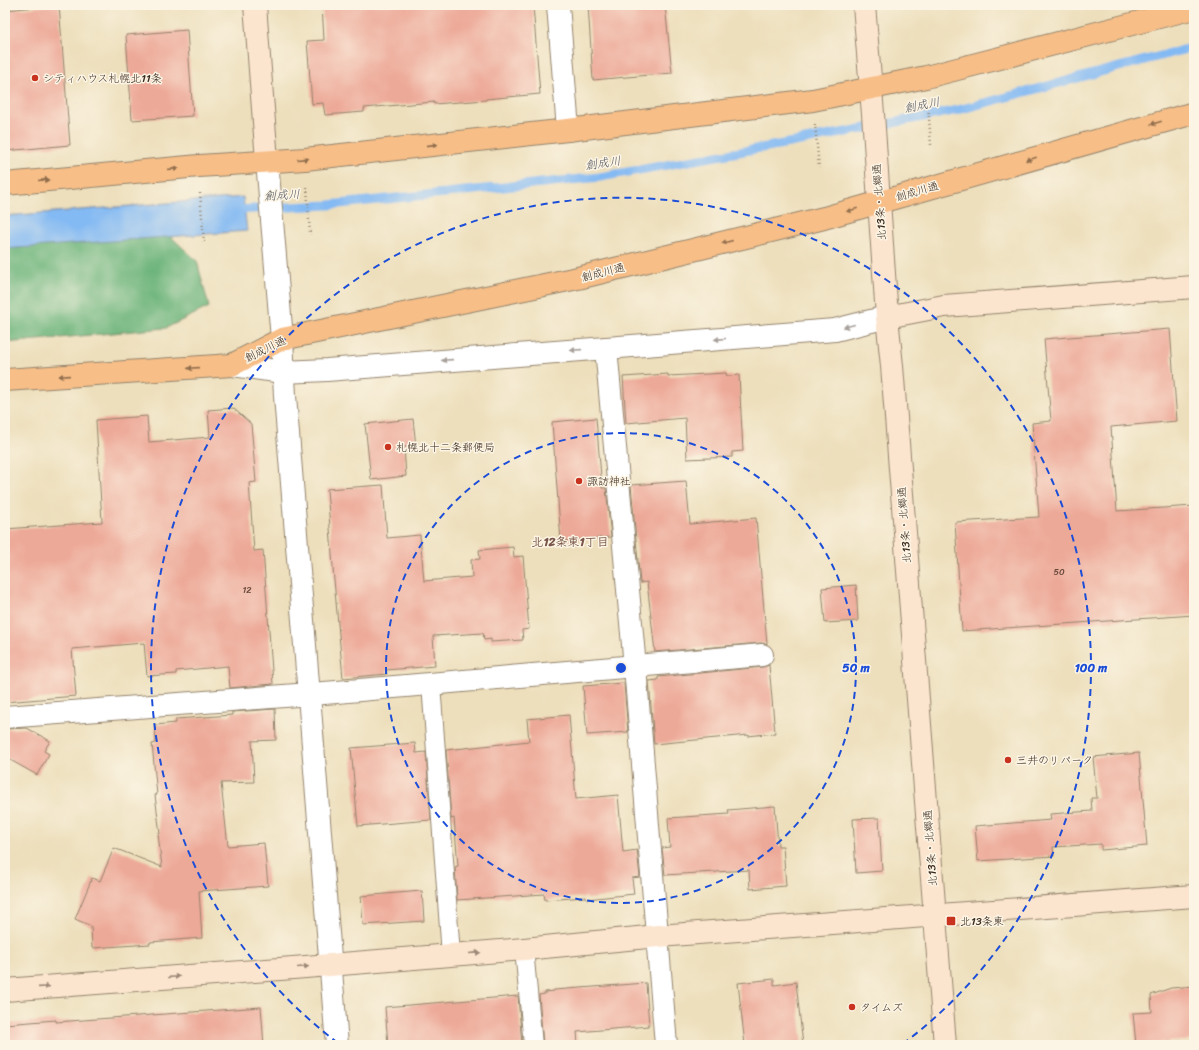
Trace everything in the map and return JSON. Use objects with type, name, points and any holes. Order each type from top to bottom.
[{"type":"highway","points":[[5,184],[305,159],[568,130],[813,100],[926,77],[1168,10],[1194,8]]},
{"type":"highway","name":"創成川通","points":[[5,380],[232,365],[282,339],[578,278],[824,218],[1194,113]]},
{"type":"street","points":[[255,5],[337,1045]]},
{"type":"street","points":[[558,5],[568,130]]},
{"type":"street","name":"北13条・北郷通","points":[[864,5],[887,317],[945,1045]]},
{"type":"street","points":[[232,365],[284,372],[835,330],[887,317],[944,306],[1194,287]]},
{"type":"street","points":[[606,348],[635,667],[666,1045]]},
{"type":"street","points":[[5,717],[309,694],[762,655]]},
{"type":"street","points":[[5,990],[524,949],[658,936],[1194,896]]},
{"type":"lane","points":[[431,684],[451,955]]},
{"type":"lane","points":[[524,949],[533,1045]]},
{"type":"path","points":[[928,103],[931,145]]},
{"type":"path","points":[[815,124],[819,168]]},
{"type":"path","points":[[307,187],[310,235]]},
{"type":"path","points":[[200,192],[204,242]]},
{"type":"green space","points":[[167,233],[197,261],[209,307],[166,328],[5,343],[5,237]]},
{"type":"water","points":[[243,197],[247,231],[5,249],[5,216]]},
{"type":"building","name":"シティハウス札幌北11条","points":[[59,5],[70,145],[5,151],[5,10]]},
{"type":"building","points":[[322,5],[533,5],[540,94],[486,100],[434,104],[434,102],[364,108],[364,112],[325,115],[323,103],[312,104],[307,41],[324,40]]},
{"type":"building","points":[[588,5],[665,5],[672,73],[593,80]]},
{"type":"building","points":[[187,30],[193,116],[132,120],[126,35]]},
{"type":"building","points":[[1170,329],[1177,421],[1111,427],[1117,511],[1194,506],[1194,615],[962,631],[955,522],[1039,517],[1032,423],[1051,421],[1044,339]]},
{"type":"building","points":[[726,373],[727,376],[739,375],[743,451],[732,452],[732,457],[687,459],[685,418],[626,423],[623,377],[668,374],[668,376]]},
{"type":"building","points":[[233,408],[251,424],[256,482],[249,483],[254,551],[263,550],[273,684],[230,688],[228,666],[176,671],[176,674],[147,676],[144,643],[72,649],[76,696],[5,702],[5,529],[102,522],[96,420],[147,416],[149,442],[210,437],[208,410]]},
{"type":"building","points":[[596,418],[602,488],[606,488],[611,537],[561,541],[552,422]]},
{"type":"building","points":[[413,419],[416,446],[404,447],[406,476],[371,480],[365,424]]},
{"type":"building","points":[[686,481],[690,524],[756,518],[767,644],[761,643],[655,652],[647,582],[640,583],[631,485]]},
{"type":"building","points":[[383,485],[387,538],[420,535],[424,581],[472,577],[471,560],[480,559],[479,550],[513,547],[514,557],[523,556],[529,629],[522,630],[523,640],[491,642],[491,639],[484,640],[483,633],[433,636],[435,666],[386,670],[387,674],[343,678],[327,489]]},
{"type":"building","points":[[856,585],[858,621],[825,623],[822,588]]},
{"type":"building","points":[[769,665],[775,733],[654,744],[649,681],[658,680],[658,677],[763,667]]},
{"type":"building","points":[[624,683],[628,732],[587,735],[583,686]]},
{"type":"building","points":[[275,709],[276,740],[252,741],[254,782],[221,783],[228,846],[264,843],[268,886],[199,891],[202,938],[150,942],[150,944],[92,948],[91,926],[75,919],[92,878],[100,881],[114,848],[162,867],[158,834],[160,834],[155,795],[157,795],[152,744],[156,743],[155,725],[176,723],[176,719],[232,715],[232,712]]},
{"type":"building","points":[[569,715],[576,799],[618,795],[623,852],[637,850],[640,877],[632,878],[634,894],[587,899],[586,897],[545,900],[544,894],[457,900],[455,867],[458,866],[454,818],[451,819],[446,750],[529,741],[527,719]]},
{"type":"building","points":[[27,728],[50,741],[44,751],[49,754],[37,775],[5,757],[5,729]]},
{"type":"building","points":[[415,743],[416,753],[426,752],[431,820],[358,826],[351,748]]},
{"type":"building","points":[[1139,753],[1147,846],[1101,850],[1101,844],[1053,847],[1054,856],[978,861],[975,826],[1051,820],[1050,814],[1092,811],[1091,798],[1097,798],[1093,757]]},
{"type":"building","points":[[775,806],[778,846],[783,846],[786,886],[750,889],[749,870],[665,875],[662,848],[670,847],[668,818],[729,814],[728,810]]},
{"type":"building","points":[[879,818],[882,871],[856,873],[853,819]]},
{"type":"building","points":[[422,891],[424,921],[363,925],[361,896]]},
{"type":"building","points":[[774,979],[774,985],[796,982],[803,1045],[745,1045],[738,983]]},
{"type":"building","points":[[646,983],[649,1026],[577,1032],[578,1044],[543,1045],[539,995],[554,990]]},
{"type":"building","points":[[1194,986],[1194,1040],[1136,1045],[1133,1013],[1152,1012],[1151,995],[1171,988]]},
{"type":"building","points":[[518,996],[522,1045],[388,1045],[385,1007]]},
{"type":"building","points":[[261,1007],[264,1045],[5,1045],[5,1024],[56,1020],[56,1022]]},
{"type":"waterway","name":"創成川","points":[[234,210],[329,205],[600,177],[800,141],[958,110],[1194,47]]},
{"type":"place","name":"シティハウス札幌北11条","points":[[35,78]]},
{"type":"place","name":"札幌北十二条郵便局","points":[[388,447]]},
{"type":"place","name":"諏訪神社","points":[[579,481]]},
{"type":"place","name":"三井のリパーク","points":[[1008,760]]},
{"type":"place","name":"北13条東","points":[[951,921]]},
{"type":"place","name":"タイムズ","points":[[852,1007]]},
{"type":"district","name":"北12条東1丁目","points":[[570,542]]}]
